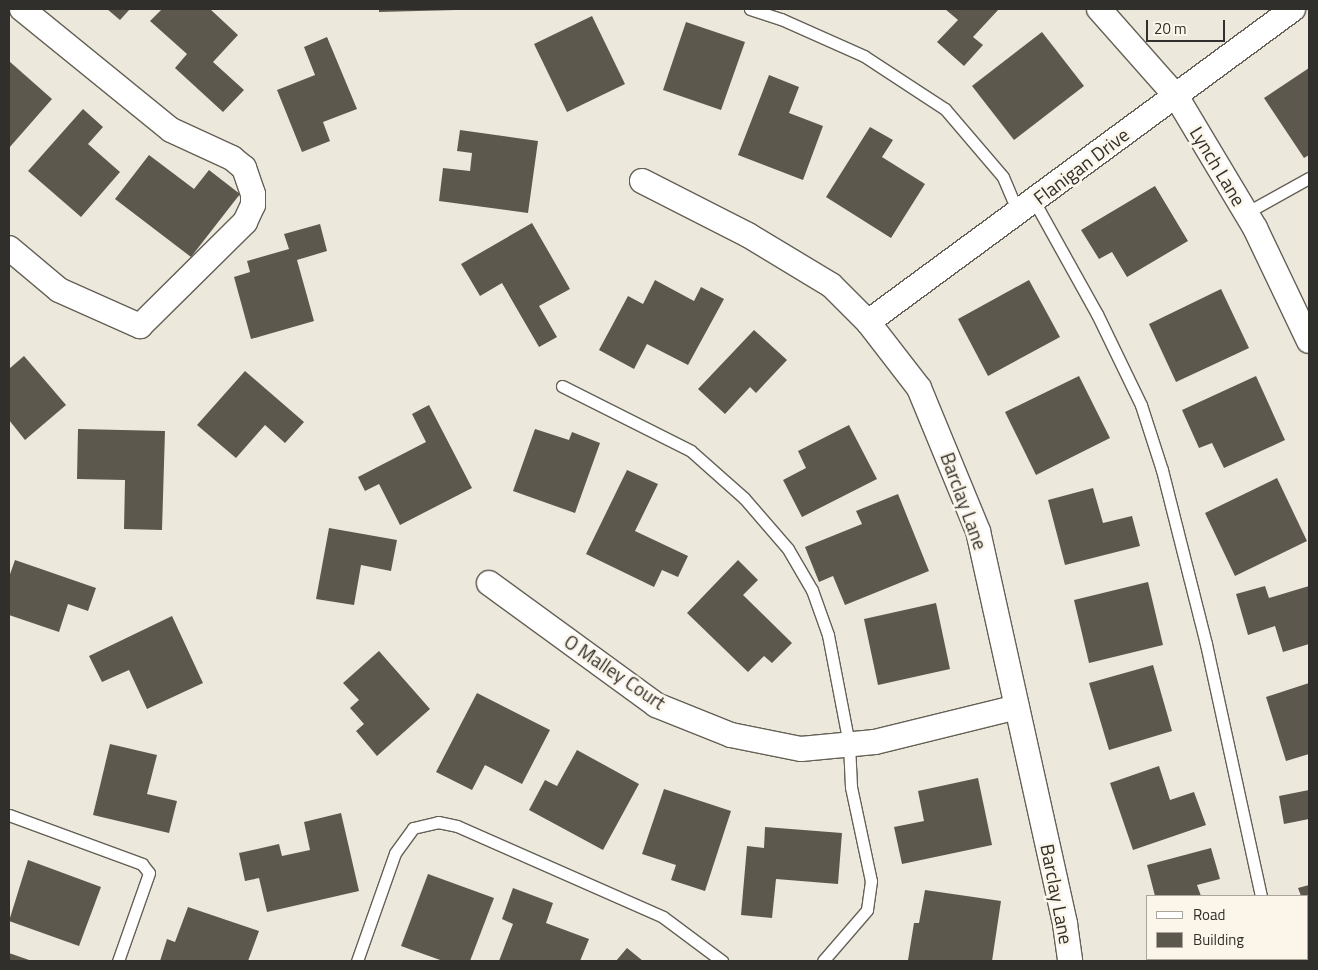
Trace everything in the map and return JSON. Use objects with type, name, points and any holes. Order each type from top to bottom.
[{"type":"street","points":[[9,248],[59,290],[140,326],[245,222],[253,205],[244,168],[228,155],[170,130],[22,9]]},
{"type":"street","name":"Lynch Lane","points":[[1099,9],[1176,96],[1246,213],[1309,341]]},
{"type":"street","name":"Flanigan Drive","points":[[868,322],[1293,9]]},
{"type":"street","name":"Barclay Lane","points":[[642,181],[748,236],[831,286],[868,322],[919,388],[956,472],[978,531],[1065,924],[1070,961]]},
{"type":"street","name":"O Malley Court","points":[[489,583],[656,705],[731,735],[801,749],[875,742],[1016,707]]},
{"type":"lane","points":[[750,9],[781,19],[864,56],[944,109],[1026,207],[1096,314],[1136,397],[1162,470],[1206,644],[1261,895]]},
{"type":"lane","points":[[1246,213],[1309,178]]},
{"type":"lane","points":[[562,386],[691,451],[744,498],[788,549],[812,590],[828,635],[849,744],[851,788],[871,882],[871,898],[859,922],[823,961]]},
{"type":"lane","points":[[9,815],[142,864],[148,873],[118,961]]},
{"type":"lane","points":[[357,961],[395,853],[413,828],[438,822],[473,833],[663,917],[722,961]]},
{"type":"building","points":[[107,9],[130,9],[120,20]]},
{"type":"building","points":[[162,9],[210,9],[238,35],[213,62],[244,90],[223,112],[175,68],[187,54],[150,21]]},
{"type":"building","points":[[379,9],[456,9],[456,10],[379,12]]},
{"type":"building","points":[[945,9],[999,9],[973,37],[983,45],[964,66],[937,42],[958,20]]},
{"type":"building","points":[[592,16],[625,84],[567,112],[534,44]]},
{"type":"building","points":[[686,22],[745,42],[721,110],[663,90]]},
{"type":"building","points":[[1042,32],[1084,86],[1014,140],[972,86]]},
{"type":"building","points":[[327,37],[357,109],[323,122],[330,141],[302,152],[277,90],[315,75],[304,47]]},
{"type":"building","points":[[9,61],[52,99],[9,148]]},
{"type":"building","points":[[1309,68],[1309,155],[1304,158],[1264,98]]},
{"type":"building","points":[[769,75],[799,87],[789,113],[823,126],[803,180],[738,155]]},
{"type":"building","points":[[83,109],[103,127],[88,144],[120,172],[81,217],[28,171]]},
{"type":"building","points":[[870,127],[893,140],[882,157],[925,184],[891,238],[826,197]]},
{"type":"building","points":[[460,130],[538,141],[528,213],[439,201],[443,168],[470,171],[472,153],[457,151]]},
{"type":"building","points":[[149,155],[194,189],[209,170],[240,194],[191,257],[115,199]]},
{"type":"building","points":[[1155,186],[1188,241],[1127,277],[1112,252],[1099,259],[1081,230]]},
{"type":"building","points":[[532,223],[570,289],[539,306],[557,337],[539,347],[502,283],[480,296],[461,264]]},
{"type":"building","points":[[320,224],[327,251],[297,260],[314,321],[251,339],[234,277],[250,272],[247,261],[289,249],[284,234]]},
{"type":"building","points":[[655,280],[694,301],[701,287],[724,299],[688,365],[647,344],[634,369],[599,350],[628,296],[643,304]]},
{"type":"building","points":[[1029,280],[1060,337],[988,376],[958,319]]},
{"type":"building","points":[[1221,289],[1249,348],[1176,382],[1149,324]]},
{"type":"building","points":[[754,330],[787,360],[756,393],[750,387],[725,414],[698,389]]},
{"type":"building","points":[[24,356],[66,405],[25,440],[9,420],[9,369]]},
{"type":"building","points":[[245,371],[304,422],[285,443],[265,425],[236,458],[197,425]]},
{"type":"building","points":[[1079,376],[1110,438],[1036,475],[1005,412]]},
{"type":"building","points":[[1256,376],[1285,440],[1224,468],[1212,443],[1199,448],[1182,410]]},
{"type":"building","points":[[429,405],[472,488],[400,525],[379,484],[365,491],[358,477],[426,442],[412,414]]},
{"type":"building","points":[[849,425],[877,479],[802,517],[783,480],[806,468],[798,451]]},
{"type":"building","points":[[78,429],[165,431],[162,530],[124,529],[125,480],[77,479]]},
{"type":"building","points":[[535,429],[569,440],[572,432],[600,443],[575,513],[513,491]]},
{"type":"building","points":[[627,470],[658,484],[635,531],[688,556],[678,577],[662,570],[654,587],[586,554]]},
{"type":"building","points":[[1277,478],[1307,541],[1235,576],[1205,513]]},
{"type":"building","points":[[1093,488],[1103,523],[1132,516],[1140,546],[1065,565],[1048,500]]},
{"type":"building","points":[[898,494],[929,571],[845,605],[833,576],[819,582],[805,547],[862,524],[856,511]]},
{"type":"building","points":[[329,528],[397,540],[391,571],[361,565],[354,605],[316,599]]},
{"type":"building","points":[[15,560],[96,588],[88,611],[68,604],[59,632],[9,615],[9,577]]},
{"type":"building","points":[[738,560],[758,580],[743,595],[792,643],[772,663],[764,656],[748,672],[687,613]]},
{"type":"building","points":[[1148,582],[1163,645],[1089,663],[1074,600]]},
{"type":"building","points":[[1265,586],[1269,598],[1309,586],[1309,644],[1283,652],[1275,626],[1248,635],[1236,594]]},
{"type":"building","points":[[936,603],[950,669],[878,685],[864,619]]},
{"type":"building","points":[[172,616],[203,683],[147,709],[129,670],[102,682],[89,656]]},
{"type":"building","points":[[379,651],[430,709],[377,756],[356,731],[364,724],[350,708],[359,700],[343,683]]},
{"type":"building","points":[[1153,665],[1172,731],[1109,750],[1089,683]]},
{"type":"building","points":[[1309,683],[1309,754],[1286,761],[1266,697]]},
{"type":"building","points":[[477,693],[550,730],[522,784],[485,765],[472,790],[436,772]]},
{"type":"building","points":[[110,744],[157,755],[147,794],[177,801],[169,833],[93,815]]},
{"type":"building","points":[[577,750],[639,784],[603,850],[529,810],[545,780],[557,786]]},
{"type":"building","points":[[1159,766],[1170,800],[1194,792],[1206,825],[1133,850],[1110,783]]},
{"type":"building","points":[[978,778],[992,845],[902,864],[894,827],[924,821],[918,791]]},
{"type":"building","points":[[664,789],[731,811],[705,891],[671,880],[676,865],[642,854]]},
{"type":"building","points":[[1309,790],[1309,819],[1284,824],[1279,796]]},
{"type":"building","points":[[341,813],[359,891],[267,912],[259,878],[245,881],[239,853],[279,844],[282,856],[310,850],[304,822]]},
{"type":"building","points":[[765,827],[842,833],[838,884],[776,879],[772,918],[741,915],[747,846],[764,848]]},
{"type":"building","points":[[1211,848],[1220,879],[1197,885],[1201,895],[1155,895],[1147,865]]},
{"type":"building","points":[[28,860],[101,887],[79,946],[9,921]]},
{"type":"building","points":[[428,874],[494,898],[470,961],[443,961],[401,946]]},
{"type":"building","points":[[1309,885],[1309,926],[1308,895],[1301,895],[1298,888]]},
{"type":"building","points":[[513,888],[553,903],[546,923],[589,939],[580,961],[499,961],[513,924],[502,919]]},
{"type":"building","points":[[925,890],[1001,901],[992,961],[908,960],[914,923],[919,923]]},
{"type":"building","points":[[188,907],[259,931],[248,961],[160,961],[167,939],[175,942]]},
{"type":"building","points":[[627,948],[643,961],[616,961]]},
{"type":"building","points":[[9,953],[32,961],[9,961]]}]
